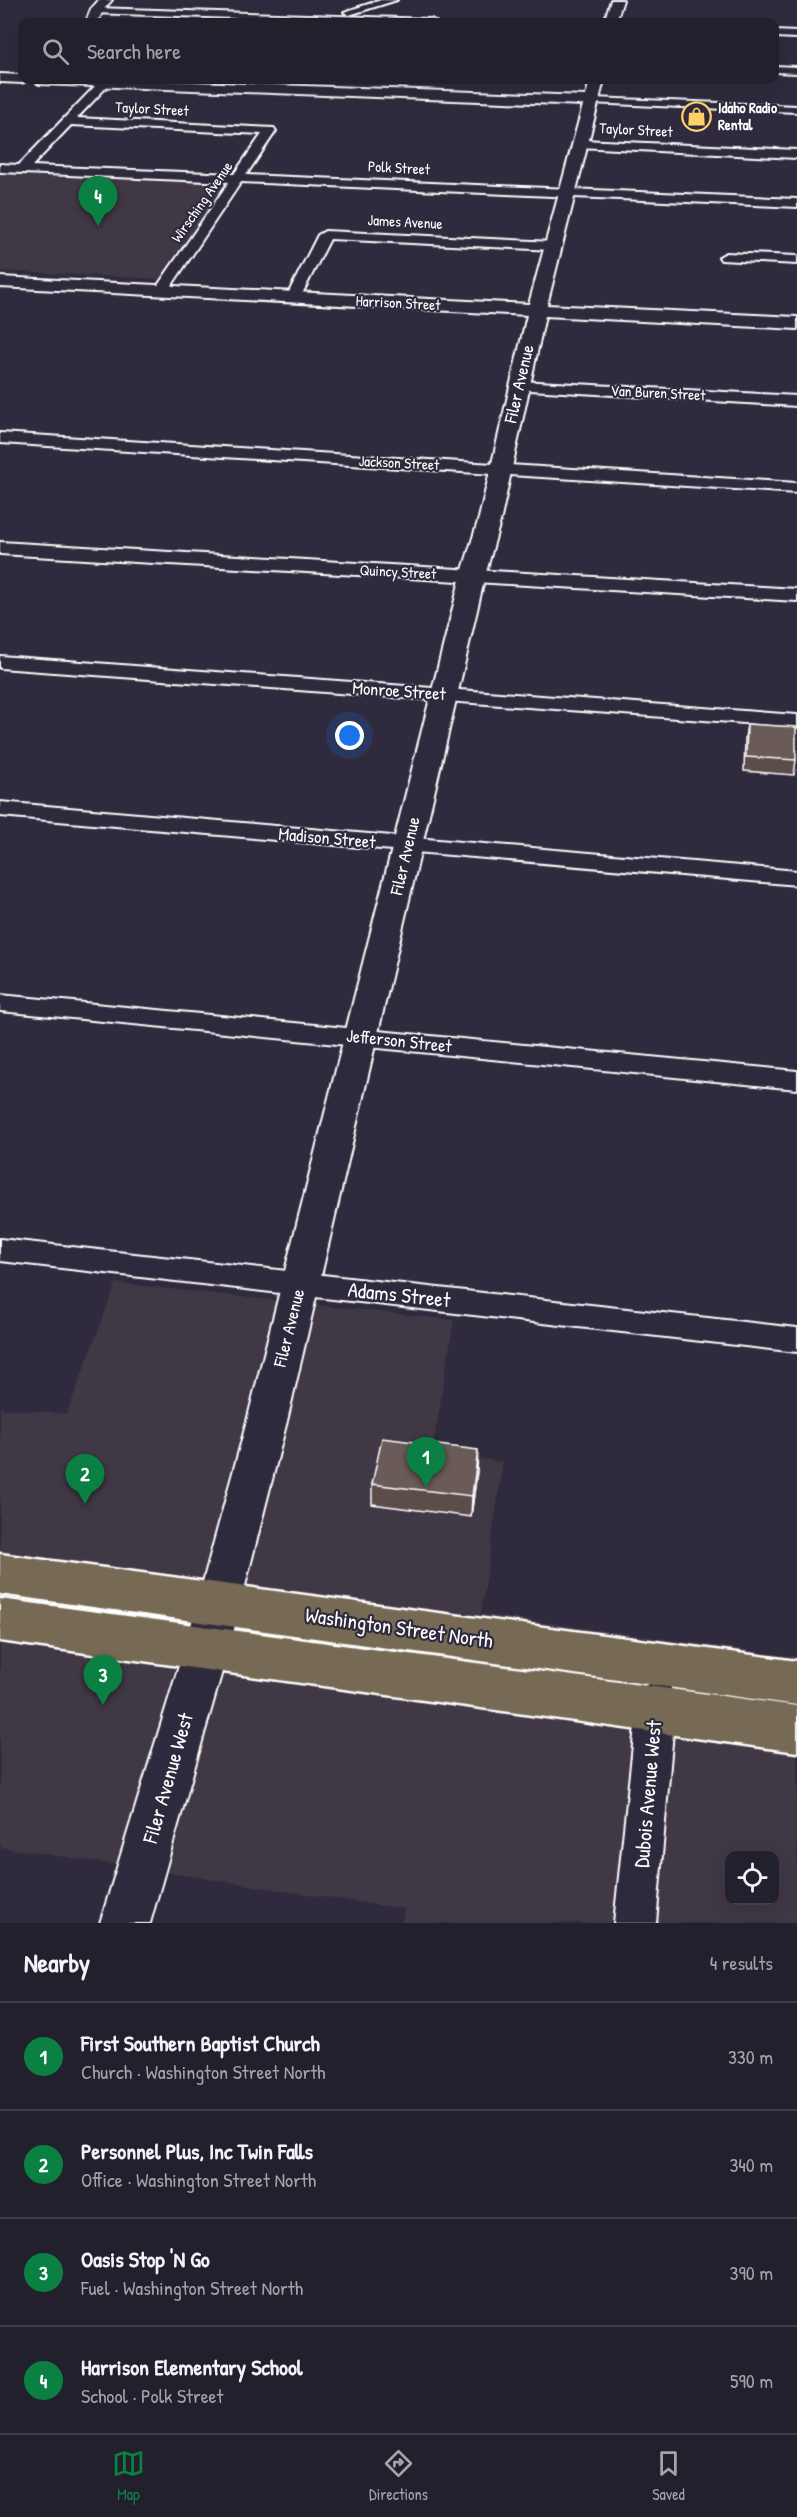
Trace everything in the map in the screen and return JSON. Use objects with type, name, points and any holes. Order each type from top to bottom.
[{"type":"main road","points":[[0,1574],[212,1628]]},
{"type":"main road","points":[[0,1620],[212,1628],[658,1687],[797,1683]]},
{"type":"main road","points":[[658,1687],[797,1729]]},
{"type":"street","points":[[94,17],[106,0]]},
{"type":"street","points":[[326,18],[392,0]]},
{"type":"street","points":[[611,18],[617,0]]},
{"type":"street","points":[[94,17],[171,14],[292,18]]},
{"type":"street","points":[[166,18],[171,14]]},
{"type":"street","points":[[779,34],[797,35]]},
{"type":"street","points":[[779,69],[797,70]]},
{"type":"street","points":[[0,78],[18,78]]},
{"type":"street","points":[[22,169],[102,84]]},
{"type":"street","points":[[268,84],[595,90],[797,109]]},
{"type":"street","name":"Filer Avenue","points":[[212,1628],[300,1283],[473,576],[490,518],[537,310],[595,90]]},
{"type":"street","name":"Taylor Street","points":[[68,122],[270,131]]},
{"type":"street","name":"Wirsching Avenue","points":[[160,291],[240,178],[270,131]]},
{"type":"street","name":"Taylor Street","points":[[582,144],[797,154]]},
{"type":"street","name":"Polk Street","points":[[0,168],[797,203]]},
{"type":"street","name":"James Avenue","points":[[293,298],[325,235],[554,246]]},
{"type":"street","points":[[726,257],[797,260]]},
{"type":"street","name":"Harrison Street","points":[[0,282],[797,323]]},
{"type":"street","name":"Van Buren Street","points":[[519,386],[797,400]]},
{"type":"street","name":"Jackson Street","points":[[0,438],[797,488]]},
{"type":"street","name":"Quincy Street","points":[[0,548],[797,595]]},
{"type":"street","name":"Monroe Street","points":[[0,662],[797,721]]},
{"type":"street","name":"Madison Street","points":[[0,809],[797,878]]},
{"type":"street","name":"Jefferson Street","points":[[0,1003],[797,1080]]},
{"type":"street","name":"Adams Street","points":[[0,1250],[797,1340]]},
{"type":"street","name":"Filer Avenue West","points":[[125,1923],[212,1628]]},
{"type":"street","name":"Dubois Avenue West","points":[[635,1923],[658,1687]]},
{"type":"shaded area","points":[[0,171],[226,182],[159,279],[0,271]]},
{"type":"shaded area","points":[[116,1283],[454,1320],[432,1452],[503,1462],[481,1614],[797,1657],[797,1923],[402,1923],[404,1909],[0,1847],[0,1408],[67,1414]]},
{"type":"building","points":[[747,724],[796,727],[796,760],[746,757]]},
{"type":"building","points":[[382,1438],[478,1450],[472,1496],[372,1484]]},
{"type":"place","name":"Idaho Radio Rental","points":[[697,117]]},
{"type":"place","name":"Harrison Elementary School","points":[[98,226]]},
{"type":"place","name":"First Southern Baptist Church","points":[[426,1487]]},
{"type":"place","name":"Personnel Plus, Inc Twin Falls","points":[[85,1504]]},
{"type":"place","name":"Oasis Stop 'N Go","points":[[103,1705]]}]
